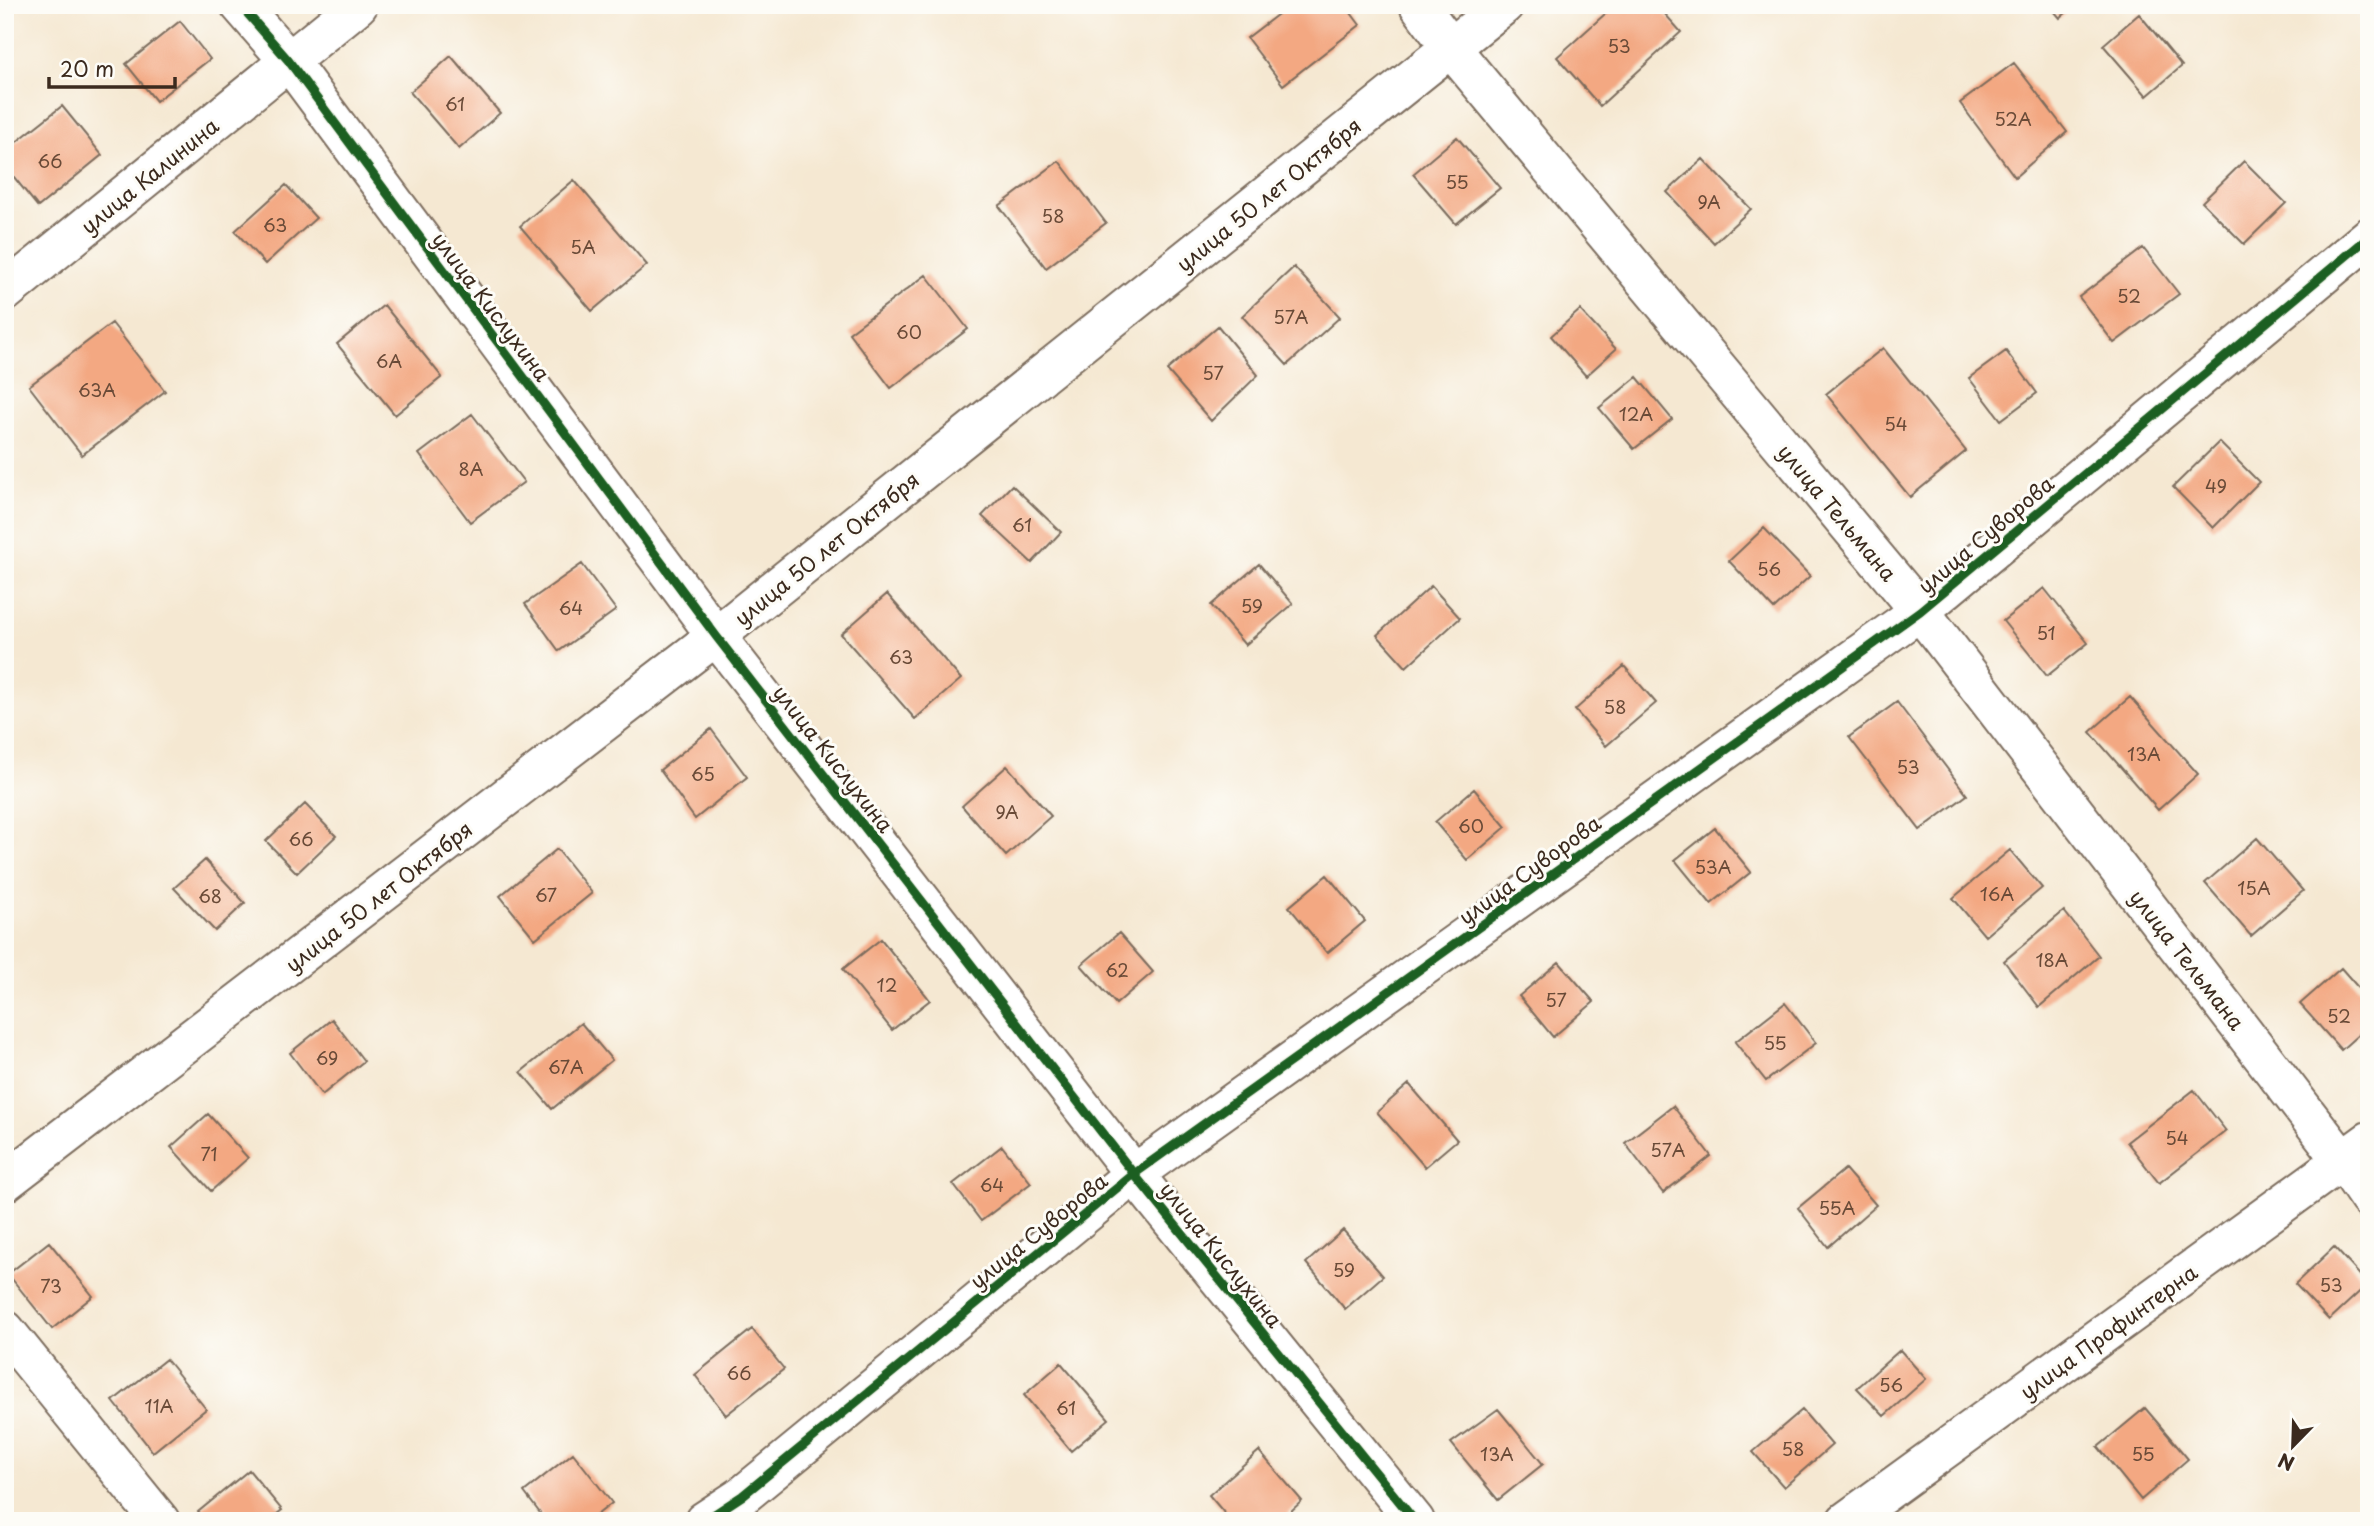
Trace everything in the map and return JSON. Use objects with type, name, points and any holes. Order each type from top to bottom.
[{"type":"street","name":"улица Кислухина","points":[[240,5],[288,60],[716,636],[1134,1174],[1415,1521]]},
{"type":"street","name":"улица Калинина","points":[[5,292],[358,5]]},
{"type":"street","name":"улица Тельмана","points":[[1419,5],[1451,48],[1920,611],[2356,1151],[2369,1199]]},
{"type":"street","name":"улица 50 лет Октября","points":[[5,1182],[716,636],[1504,5]]},
{"type":"street","name":"улица Суворова","points":[[704,1521],[753,1487],[1134,1174],[1920,611],[2369,236]]},
{"type":"street","name":"улица Профинтерна","points":[[1846,1521],[2356,1151]]},
{"type":"street","points":[[5,1330],[160,1521]]},
{"type":"building","points":[[1290,5],[1345,5],[1360,25],[1283,85],[1247,38]]},
{"type":"building","points":[[1615,5],[1657,5],[1681,32],[1600,106],[1557,57]]},
{"type":"building","points":[[2049,5],[2075,5],[2060,18]]},
{"type":"building","points":[[2139,14],[2182,66],[2147,96],[2103,45]]},
{"type":"building","points":[[180,21],[210,59],[156,101],[126,64]]},
{"type":"building","points":[[451,56],[500,113],[459,149],[410,92]]},
{"type":"building","points":[[2014,63],[2067,132],[2015,177],[1960,103]]},
{"type":"building","points":[[62,106],[102,155],[38,207],[5,166],[5,151]]},
{"type":"building","points":[[1457,137],[1500,188],[1456,224],[1413,174]]},
{"type":"building","points":[[1703,159],[1751,209],[1714,243],[1667,192]]},
{"type":"building","points":[[1059,161],[1106,223],[1046,268],[999,206]]},
{"type":"building","points":[[2244,161],[2286,203],[2244,244],[2202,202]]},
{"type":"building","points":[[574,180],[647,265],[592,311],[520,226]]},
{"type":"building","points":[[286,185],[316,218],[265,264],[235,231]]},
{"type":"building","points":[[2143,248],[2179,294],[2114,343],[2079,297]]},
{"type":"building","points":[[1294,267],[1340,317],[1287,365],[1242,316]]},
{"type":"building","points":[[926,275],[968,329],[891,388],[849,333]]},
{"type":"building","points":[[384,305],[442,377],[395,415],[337,344]]},
{"type":"building","points":[[1580,310],[1616,349],[1586,376],[1551,336]]},
{"type":"building","points":[[112,323],[165,391],[82,455],[29,386]]},
{"type":"building","points":[[1218,326],[1258,375],[1211,421],[1167,370]]},
{"type":"building","points":[[1883,348],[1966,451],[1910,497],[1826,394]]},
{"type":"building","points":[[2006,351],[2037,393],[2001,420],[1969,378]]},
{"type":"building","points":[[1637,377],[1672,419],[1634,449],[1599,408]]},
{"type":"building","points":[[472,414],[524,482],[470,522],[419,454]]},
{"type":"building","points":[[2219,442],[2259,482],[2213,528],[2173,487]]},
{"type":"building","points":[[1012,485],[1061,532],[1032,563],[982,516]]},
{"type":"building","points":[[1764,528],[1810,576],[1774,609],[1729,561]]},
{"type":"building","points":[[582,564],[616,610],[559,651],[525,604]]},
{"type":"building","points":[[1259,564],[1293,604],[1245,645],[1211,605]]},
{"type":"building","points":[[1431,586],[1460,618],[1406,667],[1377,635]]},
{"type":"building","points":[[2044,588],[2088,643],[2047,676],[2003,621]]},
{"type":"building","points":[[887,594],[961,679],[915,719],[841,634]]},
{"type":"building","points":[[1624,666],[1656,703],[1606,746],[1575,710]]},
{"type":"building","points":[[2130,697],[2198,774],[2158,810],[2090,732]]},
{"type":"building","points":[[1897,702],[1967,795],[1920,830],[1849,737]]},
{"type":"building","points":[[711,729],[747,777],[695,819],[660,770]]},
{"type":"building","points":[[1007,766],[1051,816],[1006,856],[962,806]]},
{"type":"building","points":[[1474,789],[1506,827],[1467,860],[1435,822]]},
{"type":"building","points":[[305,804],[336,836],[297,873],[266,841]]},
{"type":"building","points":[[1715,828],[1751,872],[1711,904],[1675,860]]},
{"type":"building","points":[[2257,838],[2303,891],[2251,936],[2205,883]]},
{"type":"building","points":[[557,849],[592,893],[535,939],[500,896]]},
{"type":"building","points":[[2010,850],[2042,888],[1985,936],[1953,898]]},
{"type":"building","points":[[205,860],[245,903],[215,931],[174,888]]},
{"type":"building","points":[[1327,875],[1365,921],[1327,953],[1289,907]]},
{"type":"building","points":[[2064,911],[2099,956],[2039,1007],[2004,961]]},
{"type":"building","points":[[1119,933],[1153,972],[1116,1004],[1081,965]]},
{"type":"building","points":[[881,939],[930,1000],[892,1030],[843,969]]},
{"type":"building","points":[[1559,962],[1594,1002],[1553,1037],[1519,996]]},
{"type":"building","points":[[2341,968],[2369,1000],[2369,1025],[2341,1050],[2300,1004]]},
{"type":"building","points":[[1785,1003],[1816,1043],[1766,1081],[1735,1042]]},
{"type":"building","points":[[332,1019],[364,1061],[322,1095],[290,1053]]},
{"type":"building","points":[[581,1023],[612,1060],[552,1109],[521,1072]]},
{"type":"building","points":[[1409,1084],[1457,1140],[1425,1167],[1377,1112]]},
{"type":"building","points":[[2194,1090],[2226,1131],[2159,1183],[2127,1142]]},
{"type":"building","points":[[1673,1106],[1711,1156],[1663,1193],[1625,1143]]},
{"type":"building","points":[[208,1114],[248,1158],[211,1191],[171,1147]]},
{"type":"building","points":[[1002,1146],[1031,1183],[981,1221],[953,1184]]},
{"type":"building","points":[[1845,1169],[1876,1205],[1828,1247],[1798,1208]]},
{"type":"building","points":[[1343,1230],[1383,1276],[1345,1309],[1306,1263]]},
{"type":"building","points":[[49,1242],[93,1296],[52,1329],[8,1274]]},
{"type":"building","points":[[2334,1247],[2368,1284],[2329,1320],[2295,1284]]},
{"type":"building","points":[[752,1329],[784,1369],[726,1415],[695,1375]]},
{"type":"building","points":[[1900,1350],[1926,1379],[1884,1416],[1857,1388]]},
{"type":"building","points":[[166,1359],[206,1409],[153,1452],[113,1401]]},
{"type":"building","points":[[1061,1363],[1109,1419],[1071,1451],[1024,1395]]},
{"type":"building","points":[[2145,1408],[2188,1459],[2141,1500],[2098,1447]]},
{"type":"building","points":[[1498,1409],[1543,1464],[1498,1500],[1451,1443]]},
{"type":"building","points":[[1802,1410],[1832,1445],[1784,1487],[1753,1452]]},
{"type":"building","points":[[1259,1451],[1302,1501],[1280,1521],[1231,1521],[1209,1495]]},
{"type":"building","points":[[573,1453],[612,1503],[589,1521],[546,1521],[524,1492]]},
{"type":"building","points":[[249,1470],[282,1510],[268,1521],[205,1521],[198,1512]]},
{"type":"cycle path","points":[[240,5],[288,60],[716,636],[1134,1174],[1415,1521]]},
{"type":"cycle path","points":[[704,1521],[742,1496],[1134,1174],[1920,611],[2369,237]]}]
